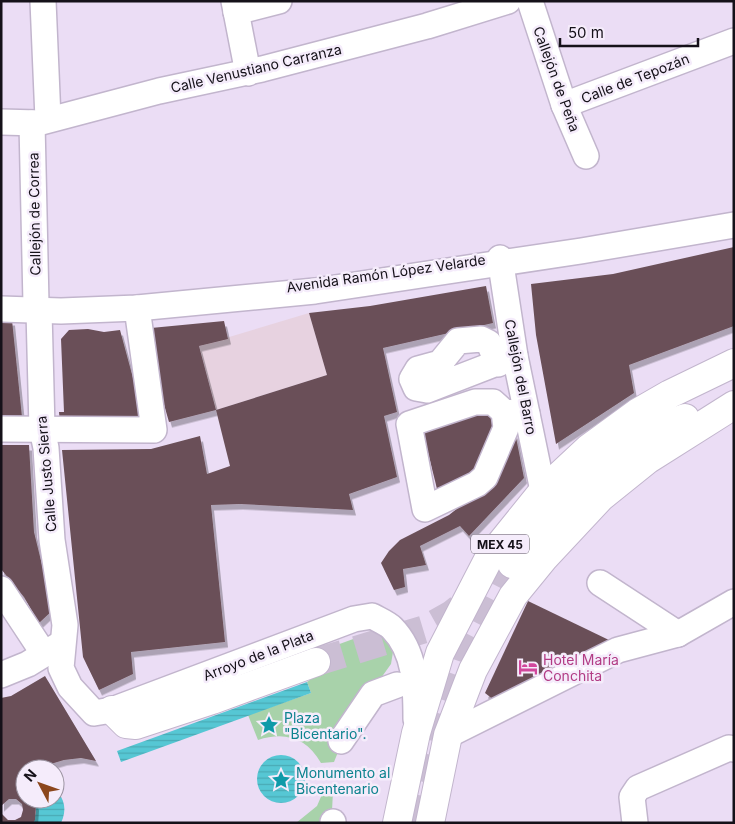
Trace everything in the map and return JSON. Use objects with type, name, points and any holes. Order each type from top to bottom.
[{"type":"main road","name":"MEX 45","points":[[397,823],[416,734],[440,654],[489,558],[543,491],[589,448],[637,413],[670,394],[734,363]]},
{"type":"main road","name":"MEX 45","points":[[430,823],[448,735],[473,670],[513,596],[544,558],[601,497],[647,460],[734,403]]},
{"type":"main road","points":[[512,564],[579,489],[630,447],[668,424],[734,403]]},
{"type":"main road","points":[[112,710],[126,724],[136,724],[212,700],[316,662]]},
{"type":"street","name":"Callejón de Correa","points":[[23,309],[40,121],[43,1]]},
{"type":"street","points":[[248,73],[235,6],[279,1]]},
{"type":"street","name":"Calle Venustiano Carranza","points":[[1,122],[40,121],[159,91],[248,73],[427,26],[508,1]]},
{"type":"street","name":"Callejón de Peña","points":[[530,1],[564,105],[586,156]]},
{"type":"street","name":"Calle de Tepozán","points":[[564,105],[734,41]]},
{"type":"street","name":"Avenida Ramón López Velarde","points":[[23,309],[303,286],[500,261],[676,230],[734,217]]},
{"type":"street","name":"Avenida Ramón López Velarde","points":[[23,309],[137,308],[315,291],[734,225]]},
{"type":"street","name":"Callejón del Barro","points":[[500,261],[507,360],[516,413],[543,491]]},
{"type":"street","points":[[1,429],[154,430],[137,308]]},
{"type":"street","name":"Calle Justo Sierra","points":[[23,309],[46,448],[52,540],[65,624],[54,648]]},
{"type":"street","points":[[475,402],[493,402],[516,413],[506,428],[485,476],[477,484],[425,509],[409,424],[475,402]]},
{"type":"street","points":[[600,583],[678,634]]},
{"type":"street","points":[[1,589],[54,648],[1,674]]},
{"type":"street","points":[[448,735],[618,650],[678,634],[731,609]]},
{"type":"street","name":"Arroyo de la Plata","points":[[54,648],[70,687],[94,713],[112,710],[354,619],[372,616],[391,627],[402,642],[412,664],[416,687],[416,734]]},
{"type":"street","points":[[341,741],[374,694],[397,685]]},
{"type":"street","points":[[635,823],[632,797],[638,788],[729,748],[734,749]]},
{"type":"shaded area","points":[[309,313],[327,375],[216,410],[199,346]]},
{"type":"green space","points":[[367,634],[384,637],[393,652],[391,664],[351,720],[334,762],[321,763],[309,748],[302,742],[294,739],[277,736],[258,740],[248,715],[311,693],[307,682],[318,674],[301,658]]},
{"type":"green space","points":[[333,791],[332,811],[336,823],[296,823],[317,806],[323,792]]},
{"type":"water","points":[[307,682],[311,693],[121,762],[117,751]]},
{"type":"water","points":[[276,755],[286,755],[295,759],[301,765],[304,770],[304,788],[295,799],[286,803],[276,803],[267,799],[261,793],[257,784],[257,774],[261,765],[267,759]]},
{"type":"water","points":[[36,809],[64,809],[61,823],[33,823]]},
{"type":"building","points":[[734,247],[734,326],[629,365],[634,393],[556,444],[536,335],[531,284],[613,274]]},
{"type":"building","points":[[486,286],[493,323],[383,348],[397,412],[384,416],[397,477],[349,494],[353,510],[240,504],[211,505],[225,642],[131,652],[133,674],[99,690],[83,657],[62,450],[151,449],[200,436],[207,474],[230,466],[216,410],[327,375],[309,313],[370,306]]},
{"type":"building","points":[[1,320],[12,320],[22,417],[1,419]]},
{"type":"building","points":[[224,321],[228,339],[199,346],[216,410],[169,422],[144,335],[151,328]]},
{"type":"building","points":[[88,329],[104,332],[120,330],[143,415],[141,419],[60,423],[59,412],[64,412],[61,339],[69,330]]},
{"type":"building","points":[[491,410],[497,432],[481,471],[438,493],[422,428]]},
{"type":"building","points":[[515,432],[524,478],[469,536],[460,526],[420,546],[426,565],[403,569],[405,587],[394,590],[381,563],[389,551],[400,540],[449,515],[496,478]]},
{"type":"building","points":[[1,445],[29,445],[34,532],[53,610],[39,623],[24,597],[1,569]]},
{"type":"building","name":"Hotel María Conchita","points":[[528,601],[611,641],[494,700],[485,693]]},
{"type":"building","points":[[45,676],[96,761],[81,758],[65,760],[15,759],[15,799],[9,799],[1,806],[1,698],[11,696]]},
{"type":"building","points":[[36,809],[33,823],[1,823],[1,813],[8,820],[15,820],[21,817],[23,810]]},
{"type":"tunnel","points":[[415,823],[438,722],[463,652],[504,571]]},
{"type":"tunnel","points":[[316,662],[425,629],[452,614],[472,598]]},
{"type":"place","name":"Hotel María Conchita","points":[[528,667]]},
{"type":"place","name":"Plaza \"Bicentario\".","points":[[269,725]]},
{"type":"place","name":"Monumento al Bicentenario","points":[[281,780]]}]
